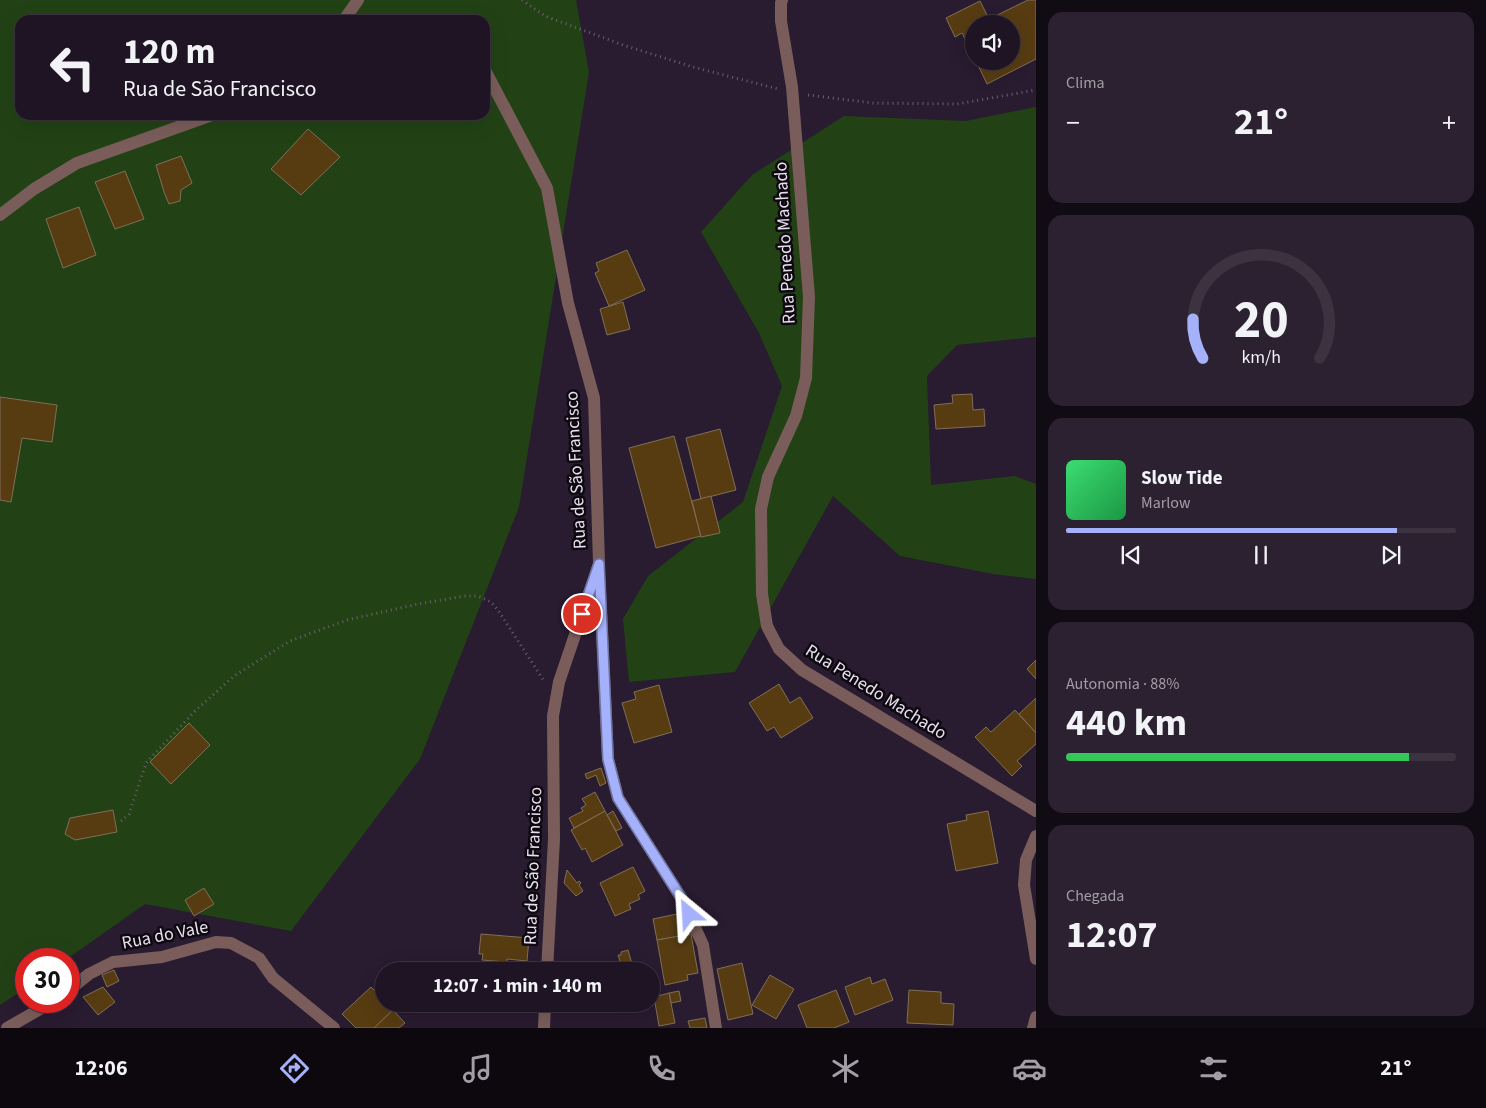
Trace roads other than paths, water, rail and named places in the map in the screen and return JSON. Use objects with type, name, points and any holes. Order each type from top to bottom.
[{"type":"street","points":[[348,15],[358,0]]},
{"type":"street","name":"Rua Penedo Machado","points":[[782,0],[781,21],[792,86],[809,297],[806,378],[796,416],[768,477],[761,509],[762,594],[767,626],[779,649],[802,670],[1036,811]]},
{"type":"street","name":"Rua de São Francisco","points":[[490,80],[546,188],[568,303],[594,398],[599,564],[559,682],[553,716],[554,840],[547,962]]},
{"type":"street","points":[[0,215],[34,189],[77,163],[198,120]]},
{"type":"street","points":[[599,564],[608,759],[618,798],[682,899],[703,945],[716,1028]]},
{"type":"street","points":[[1036,836],[1026,860],[1024,885],[1036,959]]},
{"type":"street","name":"Rua do Vale","points":[[80,981],[89,974],[113,962],[162,957],[216,942],[231,944],[259,958],[273,978],[334,1028]]},
{"type":"street","points":[[544,1028],[545,1012]]},
{"type":"street","points":[[6,1028],[33,1013]]},
{"type":"street","points":[[1033,1028],[1036,1017]]}]
